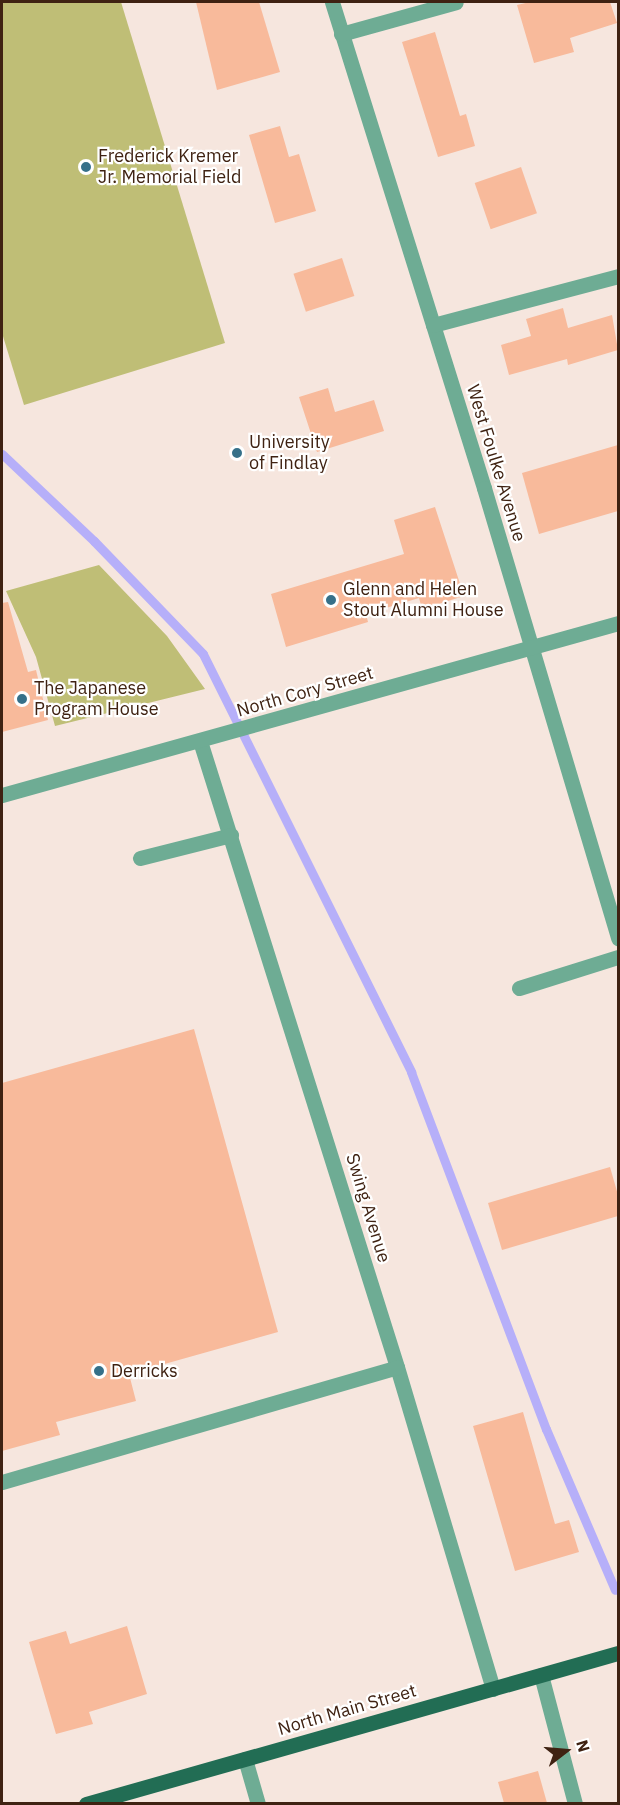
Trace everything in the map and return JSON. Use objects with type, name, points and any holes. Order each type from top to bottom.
[{"type":"main road","name":"North Main Street","points":[[86,1803],[618,1653]]},
{"type":"street","name":"West Foulke Avenue","points":[[332,2],[433,325],[618,938]]},
{"type":"street","points":[[341,34],[456,2]]},
{"type":"street","points":[[433,325],[618,276]]},
{"type":"street","name":"North Cory Street","points":[[2,795],[226,735],[618,623]]},
{"type":"street","name":"Swing Avenue","points":[[200,741],[397,1367],[493,1689]]},
{"type":"street","points":[[140,858],[231,835]]},
{"type":"street","points":[[519,988],[618,957]]},
{"type":"street","points":[[2,1482],[397,1367]]},
{"type":"street","points":[[541,1675],[575,1803]]},
{"type":"street","points":[[245,1759],[258,1803]]},
{"type":"shaded area","name":"Frederick Kremer Jr. Memorial Field","points":[[2,2],[121,2],[225,343],[24,405],[2,333]]},
{"type":"shaded area","points":[[99,565],[167,636],[205,689],[55,726],[36,657],[6,591]]},
{"type":"building","points":[[196,2],[259,2],[280,72],[217,90]]},
{"type":"building","points":[[530,2],[610,2],[617,23],[570,38],[574,52],[534,63],[517,5]]},
{"type":"building","points":[[435,32],[460,116],[466,114],[475,146],[438,157],[402,42]]},
{"type":"building","points":[[280,126],[289,157],[299,154],[316,211],[275,223],[249,135]]},
{"type":"building","points":[[521,167],[537,213],[491,229],[475,183]]},
{"type":"building","points":[[342,258],[354,296],[306,312],[293,274]]},
{"type":"building","points":[[563,308],[568,328],[612,315],[618,350],[568,365],[567,359],[509,375],[501,345],[531,336],[526,319]]},
{"type":"building","points":[[328,388],[335,412],[374,400],[384,431],[317,452],[299,397]]},
{"type":"building","points":[[618,445],[618,511],[539,534],[522,473]]},
{"type":"building","points":[[435,507],[464,596],[422,609],[419,598],[366,614],[368,622],[286,647],[271,594],[404,554],[394,520]]},
{"type":"building","name":"The Japanese Program House","points":[[8,602],[28,672],[36,670],[48,720],[2,732],[2,603]]},
{"type":"building","points":[[194,1029],[278,1332],[129,1374],[136,1401],[56,1422],[60,1435],[2,1451],[2,1083]]},
{"type":"building","points":[[610,1167],[618,1195],[618,1216],[502,1250],[488,1203]]},
{"type":"building","points":[[523,1412],[555,1524],[569,1520],[579,1552],[515,1571],[473,1426]]},
{"type":"building","points":[[127,1626],[147,1694],[89,1712],[93,1724],[56,1734],[29,1642],[66,1631],[70,1644]]},
{"type":"building","points":[[538,1771],[547,1803],[504,1803],[498,1782]]},
{"type":"waterway","points":[[2,454],[94,541],[203,654],[411,1072],[546,1429],[615,1590]]},
{"type":"place","name":"Frederick Kremer Jr. Memorial Field","points":[[86,167]]},
{"type":"place","name":"University of Findlay","points":[[237,453]]},
{"type":"place","name":"Glenn and Helen Stout Alumni House","points":[[331,600]]},
{"type":"place","name":"The Japanese Program House","points":[[22,699]]},
{"type":"place","name":"Derricks","points":[[99,1371]]}]
